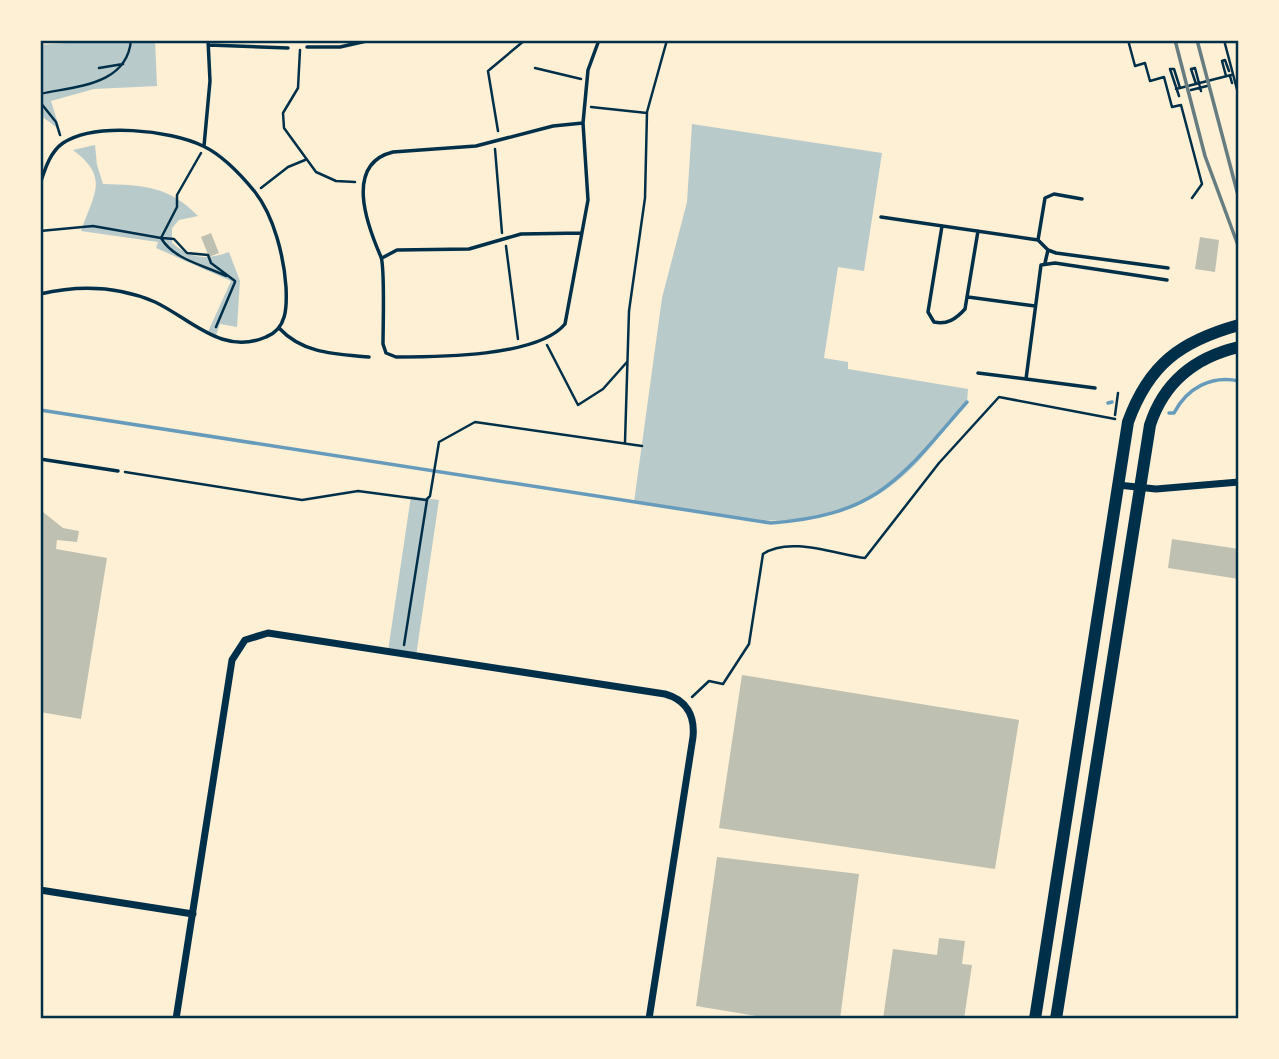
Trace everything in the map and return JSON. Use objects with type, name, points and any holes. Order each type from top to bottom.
[{"type":"highway","points":[[1035,1019],[1128,422],[1149,378],[1187,344],[1239,325]]},
{"type":"highway","points":[[1056,1019],[1150,425],[1167,390],[1195,364],[1239,346]]},
{"type":"street","points":[[1118,485],[1139,488],[1239,482]]},
{"type":"street","points":[[176,1019],[232,660],[245,640],[258,634],[278,634],[665,694],[685,705],[693,721],[693,737],[649,1019]]},
{"type":"street","points":[[40,890],[193,914]]},
{"type":"lane","points":[[307,47],[340,47],[371,40]]},
{"type":"lane","points":[[583,123],[553,126],[500,141],[383,154],[370,164],[362,183],[373,244],[382,258],[383,344],[391,356],[446,357],[478,354],[544,339],[559,331],[567,317],[582,233],[589,181],[584,107],[587,80],[599,40]]},
{"type":"lane","points":[[204,147],[211,81],[208,43],[288,48]]},
{"type":"lane","points":[[40,184],[51,156],[64,142],[98,132],[158,134],[204,147],[256,193],[270,218],[285,276],[287,304],[285,318],[279,328],[268,337],[244,343],[212,337],[153,301],[121,292],[83,288],[40,295]]},
{"type":"lane","points":[[1038,240],[1045,198],[1054,194],[1083,199]]},
{"type":"lane","points":[[881,217],[1038,240],[1048,250],[1168,268]]},
{"type":"lane","points":[[942,226],[929,317],[934,322],[948,323],[965,309],[978,231]]},
{"type":"lane","points":[[382,258],[397,250],[469,248],[521,234],[582,233]]},
{"type":"lane","points":[[1026,379],[1041,265],[1045,263],[1048,250]]},
{"type":"lane","points":[[1045,263],[1167,280]]},
{"type":"lane","points":[[968,297],[1036,306]]},
{"type":"lane","points":[[279,328],[295,342],[310,349],[369,357]]},
{"type":"lane","points":[[978,373],[1095,388]]},
{"type":"lane","points":[[40,459],[118,471]]},
{"type":"path","points":[[40,94],[103,80],[123,64],[131,40]]},
{"type":"path","points":[[500,141],[488,71],[525,40]]},
{"type":"path","points":[[625,443],[632,273],[645,198],[647,113],[667,40]]},
{"type":"path","points":[[1128,40],[1135,66],[1146,63],[1150,80],[1164,77],[1172,107],[1181,105],[1202,184],[1192,198]]},
{"type":"path","points":[[1224,40],[1233,65],[1239,97]]},
{"type":"path","points":[[307,47],[300,47],[298,88],[282,119],[290,138],[305,160],[329,179],[362,183]]},
{"type":"path","points":[[1224,55],[1233,65]]},
{"type":"path","points":[[99,68],[123,64]]},
{"type":"path","points":[[535,68],[587,80]]},
{"type":"path","points":[[1170,69],[1174,69],[1179,96],[1174,83],[1170,69]]},
{"type":"path","points":[[1191,90],[1229,75],[1232,83]]},
{"type":"path","points":[[1166,85],[1174,83]]},
{"type":"path","points":[[1178,89],[1207,86]]},
{"type":"path","points":[[40,102],[56,122],[64,142]]},
{"type":"path","points":[[584,107],[605,106],[647,113]]},
{"type":"path","points":[[161,238],[177,207],[177,195],[204,147]]},
{"type":"path","points":[[256,193],[288,167],[305,160]]},
{"type":"path","points":[[40,230],[93,226],[174,239],[187,253],[208,255],[211,263],[236,281]]},
{"type":"path","points":[[161,238],[166,247],[177,254],[236,281]]},
{"type":"path","points":[[212,337],[236,281]]},
{"type":"path","points":[[544,339],[578,405],[603,389],[627,362]]},
{"type":"path","points":[[685,705],[709,681],[723,684],[749,644],[763,554],[773,548],[792,546],[864,558],[939,463],[999,397],[1115,417],[1118,393]]},
{"type":"path","points":[[403,654],[438,447],[442,438],[475,422],[642,446]]},
{"type":"path","points":[[118,471],[302,500],[358,491],[429,498]]},
{"type":"shaded area","points":[[104,40],[155,40],[157,86],[94,89],[51,101],[61,133],[59,135],[56,127],[40,115],[40,45]]},
{"type":"shaded area","points":[[692,124],[882,153],[864,271],[838,267],[824,358],[848,362],[848,369],[968,389],[967,402],[925,454],[896,482],[866,501],[835,513],[802,519],[769,520],[701,514],[634,502],[662,298],[687,202]]},
{"type":"shaded area","points":[[95,145],[103,184],[155,189],[177,198],[198,216],[179,220],[172,228],[172,243],[192,255],[213,256],[229,252],[240,281],[237,327],[220,324],[215,338],[207,334],[231,281],[156,248],[158,242],[81,231],[96,187],[92,169],[73,150]]},
{"type":"shaded area","points":[[411,496],[439,500],[416,656],[388,651]]},
{"type":"building","points":[[211,233],[219,253],[209,257],[201,237]]},
{"type":"building","points":[[1200,237],[1219,240],[1215,272],[1195,269]]},
{"type":"building","points":[[43,512],[63,528],[79,531],[77,542],[57,540],[56,549],[107,558],[81,719],[40,712]]},
{"type":"building","points":[[1172,539],[1239,549],[1239,579],[1168,568]]},
{"type":"building","points":[[742,675],[1019,720],[995,869],[719,828]]},
{"type":"building","points":[[717,857],[859,874],[840,1019],[774,1019],[696,1006]]},
{"type":"building","points":[[939,938],[965,941],[962,964],[972,965],[964,1019],[883,1019],[893,949],[937,955]]},
{"type":"waterway","points":[[1169,413],[1174,413],[1179,404],[1201,385],[1219,380],[1239,381]]},
{"type":"waterway","points":[[40,410],[771,523],[808,519],[838,511],[885,488],[924,451],[967,402]]},
{"type":"waterway","points":[[1108,403],[1112,402]]},
{"type":"railway","points":[[1175,40],[1205,156],[1239,248]]},
{"type":"railway","points":[[1197,40],[1239,199]]}]
